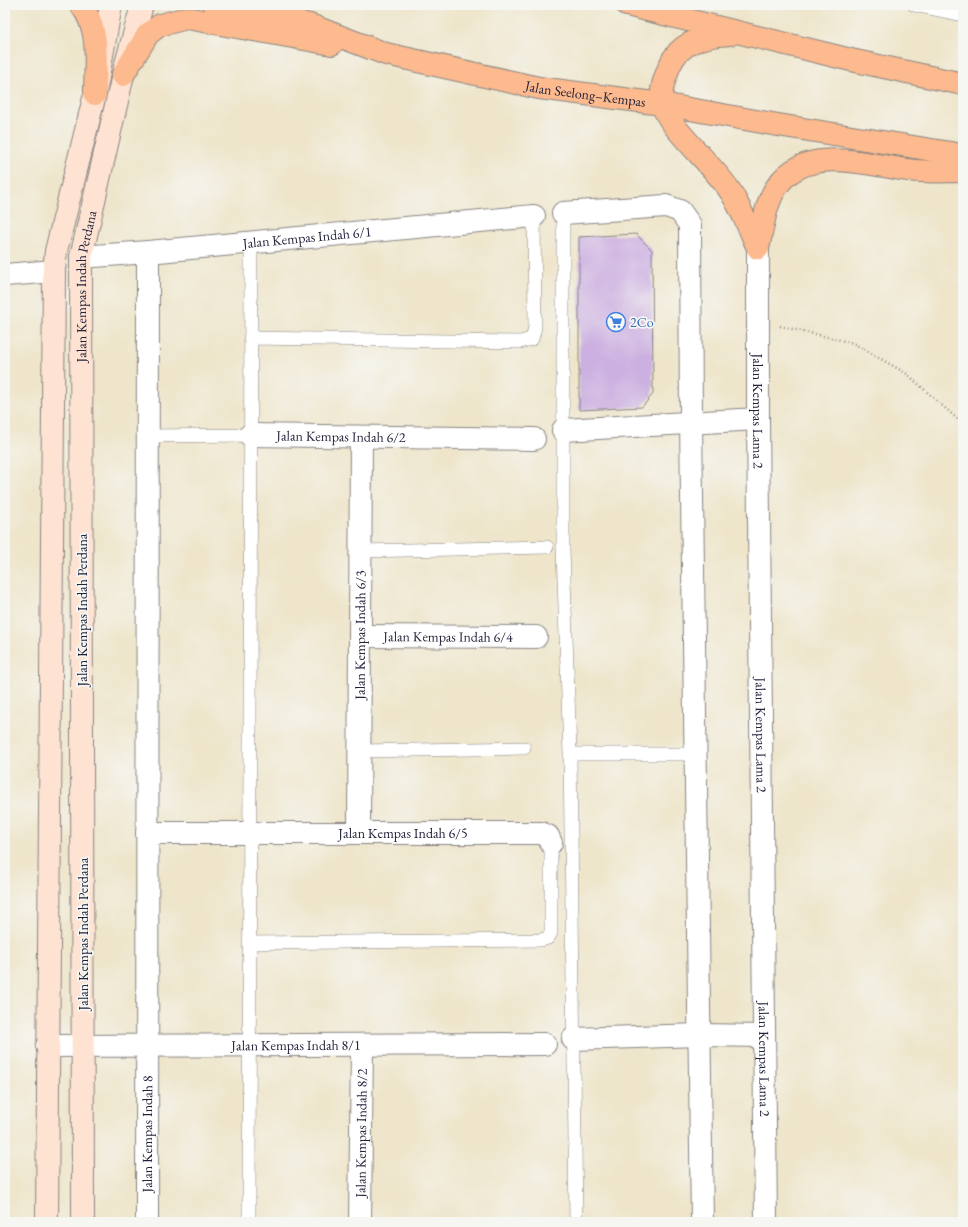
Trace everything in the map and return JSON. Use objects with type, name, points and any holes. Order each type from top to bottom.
[{"type":"main road","points":[[81,5],[92,22],[95,38],[95,94]]},
{"type":"main road","name":"Jalan Seelong–Kempas","points":[[214,5],[310,25],[386,54],[539,88],[662,104],[778,125],[963,155]]},
{"type":"main road","points":[[627,5],[851,60],[963,84]]},
{"type":"main road","points":[[123,74],[148,34],[160,25],[186,18],[386,54]]},
{"type":"main road","points":[[744,34],[714,35],[692,42],[674,54],[661,90],[662,104],[676,128],[718,174],[732,194],[758,248]]},
{"type":"main road","points":[[758,248],[768,204],[778,184],[794,170],[810,163],[834,160],[910,170],[963,171]]},
{"type":"street","name":"Jalan Kempas Indah Perdana","points":[[47,1222],[47,1046],[54,271],[56,251],[95,94],[110,5]]},
{"type":"street","name":"Jalan Kempas Indah Perdana","points":[[83,1222],[81,257],[123,74],[142,5]]},
{"type":"street","points":[[563,213],[666,206],[680,212],[690,225],[691,423],[702,1222]]},
{"type":"street","name":"Jalan Kempas Indah 6/1","points":[[81,257],[251,243],[534,216]]},
{"type":"street","name":"Jalan Kempas Lama 2","points":[[758,248],[758,419],[766,1222]]},
{"type":"street","name":"Jalan Kempas Indah 8","points":[[147,1222],[148,252]]},
{"type":"street","points":[[5,275],[54,271]]},
{"type":"street","points":[[563,430],[758,419]]},
{"type":"street","name":"Jalan Kempas Indah 6/2","points":[[250,435],[534,439]]},
{"type":"street","name":"Jalan Kempas Indah 6/3","points":[[359,832],[361,437]]},
{"type":"street","name":"Jalan Kempas Indah 6/4","points":[[360,636],[536,637]]},
{"type":"street","name":"Jalan Kempas Indah 6/5","points":[[147,833],[541,833],[548,836],[551,843]]},
{"type":"street","points":[[573,1039],[700,1035],[764,1036]]},
{"type":"street","name":"Jalan Kempas Indah 8/1","points":[[47,1046],[545,1044]]},
{"type":"street","name":"Jalan Kempas Indah 8/2","points":[[360,1222],[362,1045]]},
{"type":"lane","points":[[914,5],[963,15]]},
{"type":"lane","points":[[563,213],[563,549],[570,754],[576,1222]]},
{"type":"lane","points":[[250,338],[520,342],[532,338],[534,327],[534,216]]},
{"type":"lane","points":[[249,1222],[251,243]]},
{"type":"lane","name":"Jalan Kempas Indah 6/2","points":[[148,436],[250,435]]},
{"type":"lane","points":[[361,551],[547,547]]},
{"type":"lane","points":[[360,751],[524,748]]},
{"type":"lane","points":[[570,754],[696,754]]},
{"type":"lane","points":[[249,943],[541,940],[548,938],[551,933],[551,843]]},
{"type":"path","points":[[758,321],[852,343],[906,374],[963,424]]},
{"type":"building","points":[[636,234],[652,250],[653,394],[642,407],[579,410],[579,237]]},
{"type":"place","name":"2Co","points":[[616,322]]}]
